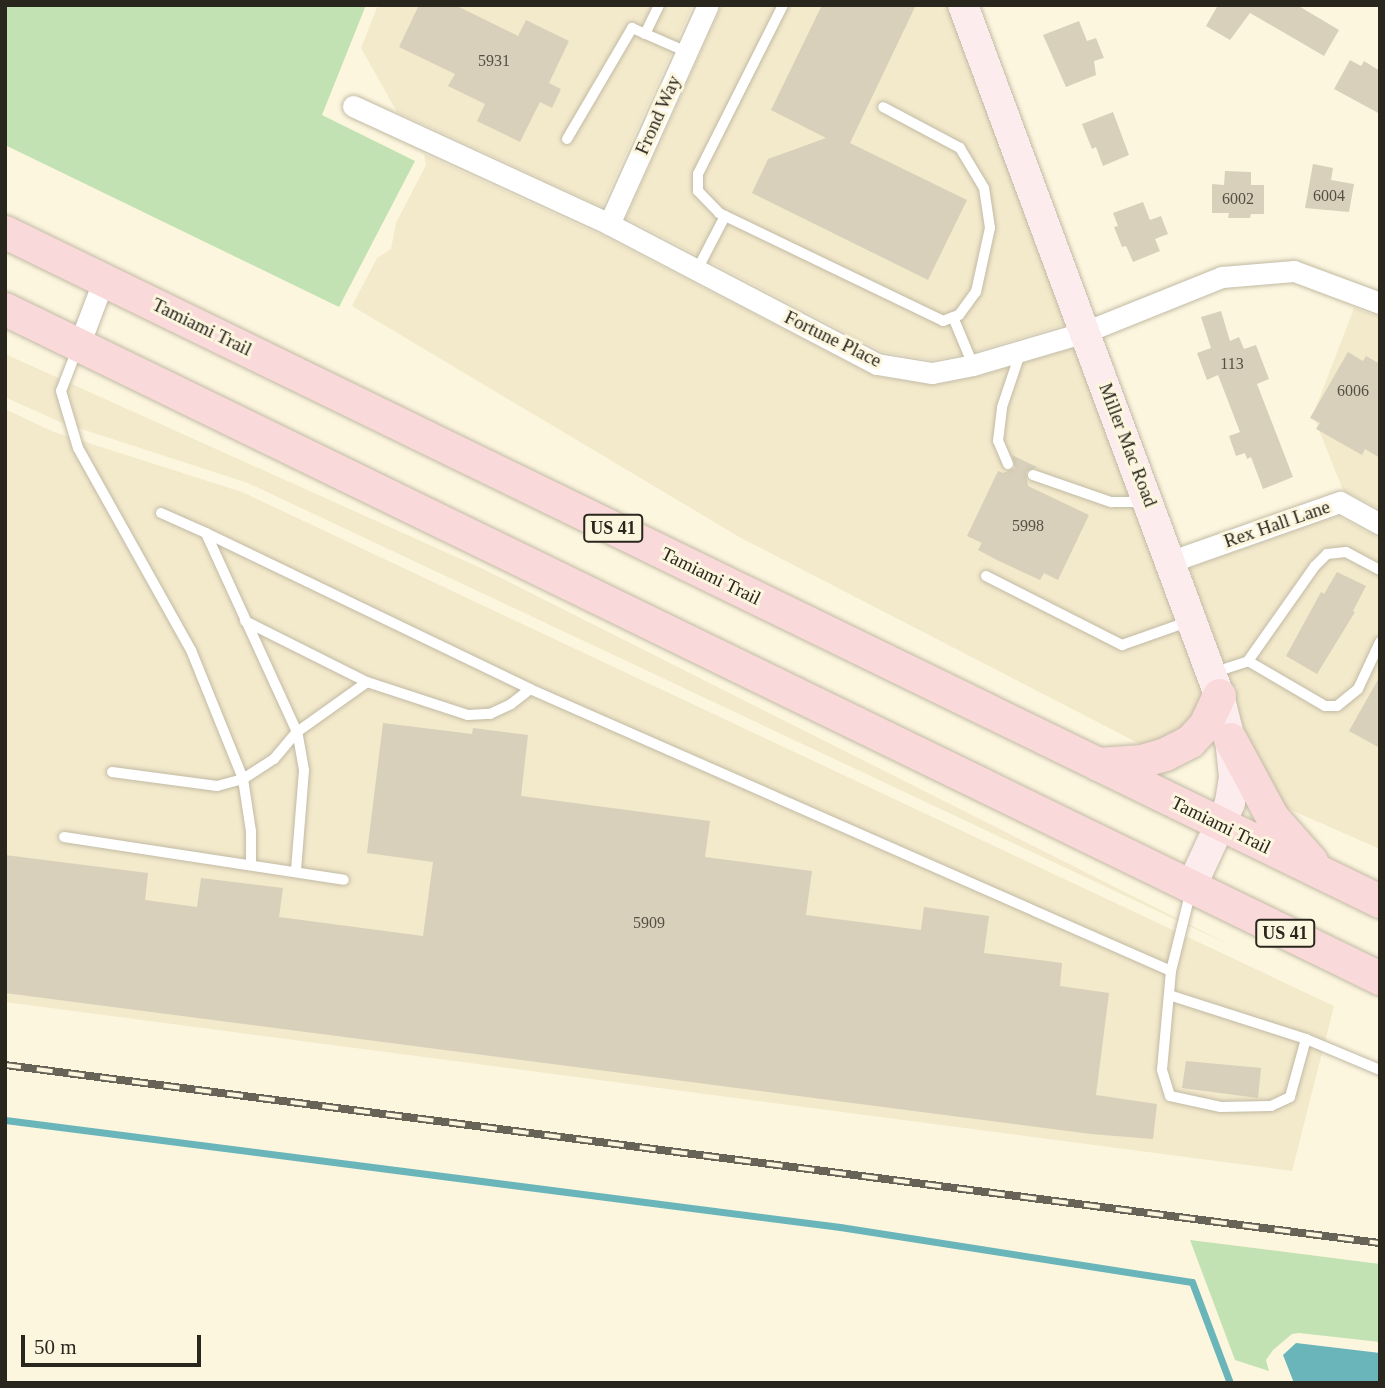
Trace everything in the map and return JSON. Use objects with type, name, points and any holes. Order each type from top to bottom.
[{"type":"main road","name":"Tamiami Trail","points":[[5,232],[1380,901]]},
{"type":"main road","name":"US 41","points":[[5,309],[1380,978]]},
{"type":"main road","points":[[1095,764],[1141,761],[1165,754],[1190,741],[1205,724],[1216,684]]},
{"type":"main road","points":[[1230,739],[1272,817],[1322,874]]},
{"type":"street","name":"Frond Way","points":[[609,224],[708,5]]},
{"type":"street","name":"Miller Mac Road","points":[[963,5],[1216,684],[1230,739],[1234,777],[1230,803],[1191,887]]},
{"type":"street","name":"Fortune Place","points":[[353,106],[609,224],[877,364],[932,373],[973,365],[1085,332],[1222,277],[1294,271],[1380,303]]},
{"type":"street","points":[[79,345],[104,279]]},
{"type":"street","name":"Rex Hall Lane","points":[[1172,561],[1340,502],[1380,524]]},
{"type":"lane","points":[[645,34],[659,5]]},
{"type":"lane","points":[[783,5],[698,174],[698,191],[725,216],[943,321],[959,315],[976,292],[990,228],[984,188],[960,148],[883,107]]},
{"type":"lane","points":[[567,139],[632,28],[687,52]]},
{"type":"lane","points":[[697,270],[725,216]]},
{"type":"lane","points":[[953,317],[973,365]]},
{"type":"lane","points":[[79,345],[61,391],[78,448],[191,650],[243,779],[251,831],[251,863]]},
{"type":"lane","points":[[1008,464],[998,441],[1002,407],[1021,351]]},
{"type":"lane","points":[[1033,475],[1111,502],[1149,503]]},
{"type":"lane","points":[[161,513],[530,689],[1171,971]]},
{"type":"lane","points":[[206,533],[297,732],[303,769],[296,870]]},
{"type":"lane","points":[[1216,684],[1248,661],[1315,566],[1327,554],[1346,552],[1380,570]]},
{"type":"lane","points":[[986,576],[1122,645],[1193,620]]},
{"type":"lane","points":[[245,621],[367,682],[468,715],[490,714],[510,704],[530,689]]},
{"type":"lane","points":[[1248,661],[1325,706],[1337,705],[1358,689],[1380,642]]},
{"type":"lane","points":[[113,772],[217,786],[243,779],[274,759],[297,732],[367,682]]},
{"type":"lane","points":[[64,838],[251,863],[344,880]]},
{"type":"lane","points":[[1191,887],[1171,971],[1162,1070],[1170,1096],[1221,1107],[1271,1106],[1290,1097],[1306,1039]]},
{"type":"lane","points":[[1169,995],[1306,1039],[1380,1070]]},
{"type":"shaded area","points":[[378,5],[693,5],[602,207],[397,112],[361,48]]},
{"type":"shaded area","points":[[722,5],[948,5],[1067,324],[970,353],[933,360],[883,352],[626,218]]},
{"type":"shaded area","points":[[424,154],[603,236],[874,376],[934,385],[976,377],[1076,347],[1205,695],[1182,732],[1146,747],[741,538],[352,306],[377,258],[391,249],[396,223],[426,165]]},
{"type":"shaded area","points":[[1354,308],[1380,317],[1380,509],[1343,490],[1313,415]]},
{"type":"shaded area","points":[[5,354],[483,569],[1236,948],[248,483],[60,422],[5,397]]},
{"type":"shaded area","points":[[5,409],[54,432],[242,492],[1334,1006],[1292,1171],[5,1002]]},
{"type":"shaded area","points":[[1338,516],[1380,539],[1380,849],[1282,806],[1243,734],[1234,695],[1238,687],[1231,685],[1189,568]]},
{"type":"green space","points":[[5,5],[366,5],[322,115],[415,161],[339,307],[5,145]]},
{"type":"green space","points":[[1190,1240],[1380,1264],[1380,1342],[1299,1333],[1292,1334],[1273,1350],[1266,1360],[1269,1371],[1235,1360]]},
{"type":"water","points":[[1296,1343],[1380,1353],[1380,1383],[1294,1383],[1283,1355]]},
{"type":"building","points":[[419,5],[455,5],[518,36],[526,20],[569,41],[549,83],[561,89],[552,108],[540,102],[520,142],[477,121],[485,104],[448,86],[455,74],[399,47]]},
{"type":"building","points":[[822,5],[916,5],[850,143],[967,200],[928,280],[752,193],[768,159],[826,138],[771,110]]},
{"type":"building","points":[[1218,5],[1297,5],[1339,30],[1324,56],[1250,13],[1230,40],[1206,26]]},
{"type":"building","points":[[1079,21],[1087,41],[1096,38],[1104,58],[1094,61],[1096,75],[1066,87],[1043,35]]},
{"type":"building","points":[[1350,60],[1361,66],[1364,61],[1380,71],[1380,114],[1334,89]]},
{"type":"building","points":[[1113,112],[1129,155],[1103,166],[1096,147],[1092,149],[1082,124]]},
{"type":"building","points":[[1313,164],[1333,168],[1331,180],[1354,184],[1349,212],[1305,208]]},
{"type":"building","points":[[1225,171],[1251,172],[1251,185],[1264,185],[1264,214],[1251,214],[1250,218],[1228,218],[1229,213],[1212,213],[1212,184],[1224,185]]},
{"type":"building","points":[[1143,202],[1150,220],[1161,216],[1168,234],[1155,239],[1160,251],[1133,262],[1126,246],[1122,247],[1114,227],[1118,226],[1113,213]]},
{"type":"building","points":[[1221,311],[1230,341],[1239,337],[1244,349],[1256,345],[1269,379],[1257,384],[1293,477],[1263,489],[1251,457],[1247,459],[1245,453],[1236,456],[1229,436],[1240,432],[1218,375],[1207,380],[1197,353],[1211,348],[1201,317]]},
{"type":"building","points":[[1348,352],[1363,361],[1366,356],[1380,364],[1380,458],[1365,449],[1362,455],[1316,429],[1320,423],[1310,418]]},
{"type":"building","points":[[1012,455],[1037,467],[1026,472],[1028,486],[1089,515],[1058,580],[1044,573],[1040,580],[999,561],[978,550],[982,543],[967,536],[998,471],[1003,473],[1015,468]]},
{"type":"building","points":[[1337,572],[1366,586],[1353,611],[1355,612],[1317,674],[1286,656],[1321,592],[1324,594]]},
{"type":"building","points":[[1380,676],[1380,748],[1349,731]]},
{"type":"building","points":[[383,723],[472,734],[473,728],[528,735],[521,796],[710,821],[705,857],[812,871],[806,915],[921,930],[924,907],[989,916],[984,953],[1062,963],[1060,986],[1109,993],[1096,1095],[1157,1104],[1153,1139],[1091,1134],[5,993],[5,855],[148,873],[145,900],[197,907],[201,878],[283,888],[279,917],[423,936],[433,862],[367,853]]},
{"type":"building","points":[[1186,1061],[1261,1068],[1258,1098],[1182,1088]]},
{"type":"waterway","points":[[5,1120],[840,1227],[1192,1282],[1230,1383]]},
{"type":"railway","points":[[5,1065],[1380,1243]]}]
